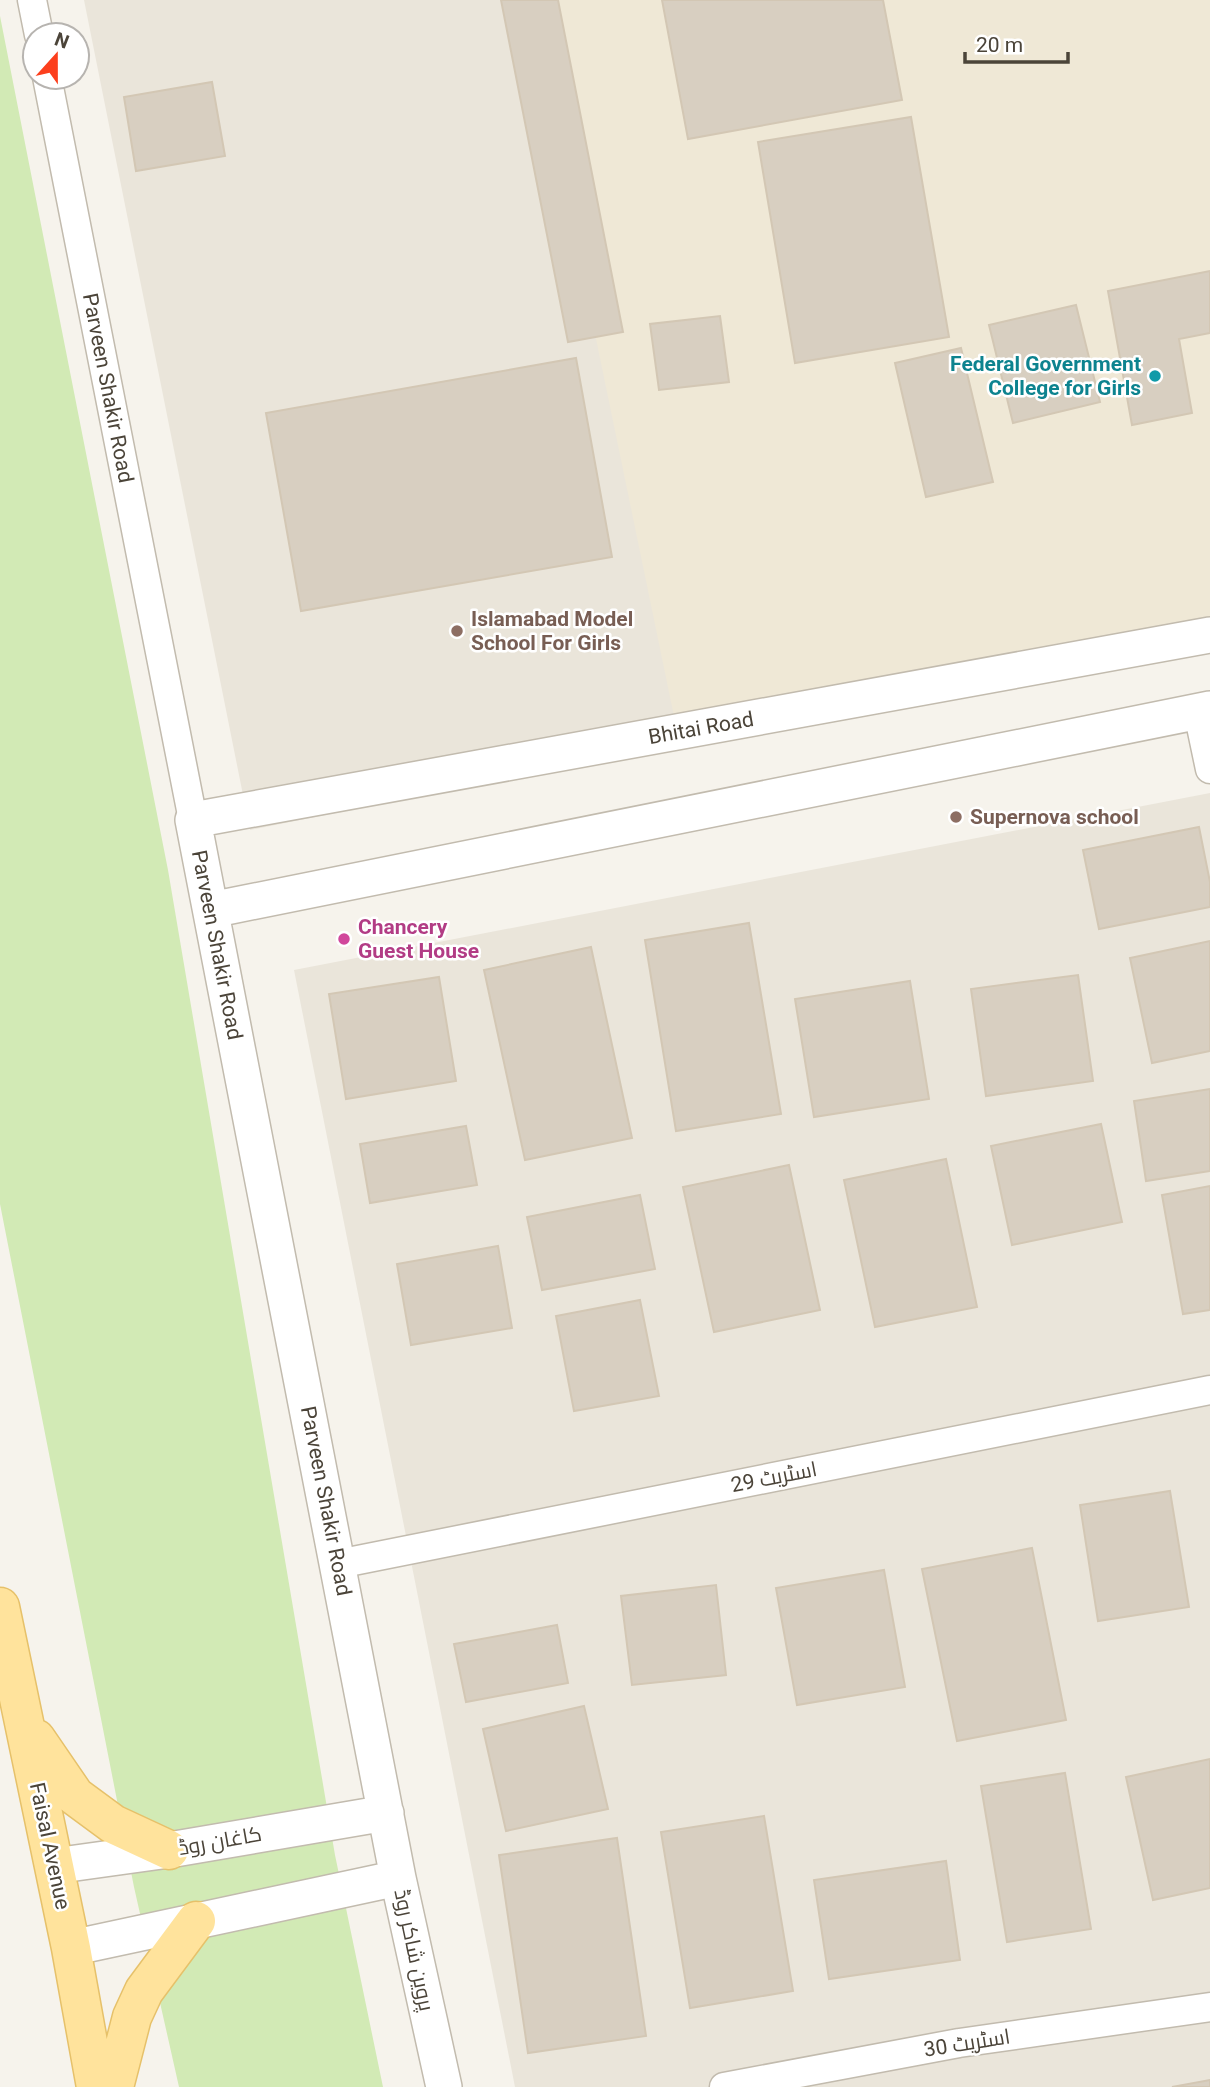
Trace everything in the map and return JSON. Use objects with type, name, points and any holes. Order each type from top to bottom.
[{"type":"main road","name":"Faisal Avenue","points":[[0,1606],[71,1948],[96,2087]]},
{"type":"main road","points":[[22,1717],[75,1796],[113,1824],[169,1850]]},
{"type":"main road","points":[[114,2087],[132,2017],[144,1991],[196,1921]]},
{"type":"street","points":[[32,0],[36,21]]},
{"type":"street","name":"Parveen Shakir Road","points":[[50,91],[386,1813]]},
{"type":"street","name":"Bhitai Road","points":[[192,820],[1210,635]]},
{"type":"street","points":[[211,911],[1204,711],[1210,769]]},
{"type":"street","name":"اسٹریٹ 29","points":[[338,1564],[1210,1390]]},
{"type":"street","name":"کاغان روڈ","points":[[54,1866],[169,1850],[386,1813]]},
{"type":"street","name":"پروین شاکر روڈ","points":[[386,1813],[444,2087]]},
{"type":"street","points":[[71,1948],[398,1878]]},
{"type":"street","name":"اسٹریٹ 30","points":[[724,2087],[959,2043],[1210,2007]]},
{"type":"shaded area","points":[[84,0],[1210,0],[1210,637],[250,830],[91,35],[91,21],[88,21]]},
{"type":"shaded area","points":[[526,0],[1210,0],[1210,621],[676,726]]},
{"type":"shaded area","points":[[1210,793],[1210,2087],[515,2087],[294,970]]},
{"type":"green space","points":[[0,16],[168,870],[335,1855],[383,2087],[179,2087],[134,1887],[0,1204]]},
{"type":"building","points":[[501,0],[558,0],[623,332],[568,342]]},
{"type":"building","points":[[662,0],[883,0],[902,100],[688,139]]},
{"type":"building","points":[[212,82],[225,156],[136,171],[124,97]]},
{"type":"building","points":[[911,117],[949,337],[795,363],[758,142]]},
{"type":"building","name":"Federal Government College for Girls","points":[[1210,271],[1210,333],[1179,339],[1192,413],[1132,425],[1108,291]]},
{"type":"building","points":[[1076,305],[1100,402],[1013,423],[989,325]]},
{"type":"building","points":[[720,316],[729,382],[659,390],[650,324]]},
{"type":"building","points":[[961,348],[993,482],[926,497],[895,363]]},
{"type":"building","points":[[576,358],[612,557],[301,611],[266,413]]},
{"type":"building","points":[[1199,827],[1210,882],[1210,907],[1099,929],[1083,850]]},
{"type":"building","points":[[749,923],[781,1114],[676,1131],[645,940]]},
{"type":"building","points":[[1210,941],[1210,1051],[1152,1063],[1130,958]]},
{"type":"building","points":[[591,947],[632,1138],[525,1160],[484,970]]},
{"type":"building","points":[[1078,975],[1093,1081],[986,1096],[971,989]]},
{"type":"building","points":[[439,977],[456,1081],[346,1099],[329,994]]},
{"type":"building","points":[[910,981],[929,1099],[814,1117],[795,999]]},
{"type":"building","points":[[1210,1089],[1210,1171],[1146,1181],[1134,1101]]},
{"type":"building","points":[[1101,1124],[1122,1222],[1012,1245],[991,1146]]},
{"type":"building","points":[[466,1126],[477,1185],[370,1203],[360,1144]]},
{"type":"building","points":[[946,1159],[977,1307],[875,1327],[844,1180]]},
{"type":"building","points":[[789,1165],[820,1310],[714,1332],[683,1187]]},
{"type":"building","points":[[1210,1186],[1210,1310],[1183,1314],[1162,1195]]},
{"type":"building","points":[[640,1195],[655,1269],[542,1290],[527,1217]]},
{"type":"building","points":[[498,1246],[512,1328],[411,1345],[397,1264]]},
{"type":"building","points":[[640,1300],[659,1396],[574,1411],[556,1316]]},
{"type":"building","points":[[1170,1491],[1189,1607],[1098,1621],[1080,1505]]},
{"type":"building","points":[[1032,1548],[1066,1720],[957,1741],[922,1569]]},
{"type":"building","points":[[884,1570],[905,1687],[797,1705],[776,1588]]},
{"type":"building","points":[[716,1585],[726,1675],[632,1685],[621,1596]]},
{"type":"building","points":[[557,1625],[568,1683],[466,1702],[454,1644]]},
{"type":"building","points":[[584,1706],[608,1809],[506,1831],[483,1729]]},
{"type":"building","points":[[1210,1759],[1210,1888],[1153,1900],[1126,1777]]},
{"type":"building","points":[[1065,1773],[1091,1929],[1007,1942],[981,1786]]},
{"type":"building","points":[[764,1816],[793,1991],[690,2008],[661,1832]]},
{"type":"building","points":[[617,1838],[646,2036],[528,2053],[499,1855]]},
{"type":"building","points":[[946,1861],[960,1960],[829,1979],[814,1880]]},
{"type":"building","points":[[1210,2080],[1210,2087],[1172,2087]]},
{"type":"place","name":"Federal Government College for Girls","points":[[1155,376]]},
{"type":"place","name":"Islamabad Model School For Girls","points":[[457,631]]},
{"type":"place","name":"Supernova school","points":[[956,817]]},
{"type":"place","name":"Chancery Guest House","points":[[344,939]]}]
